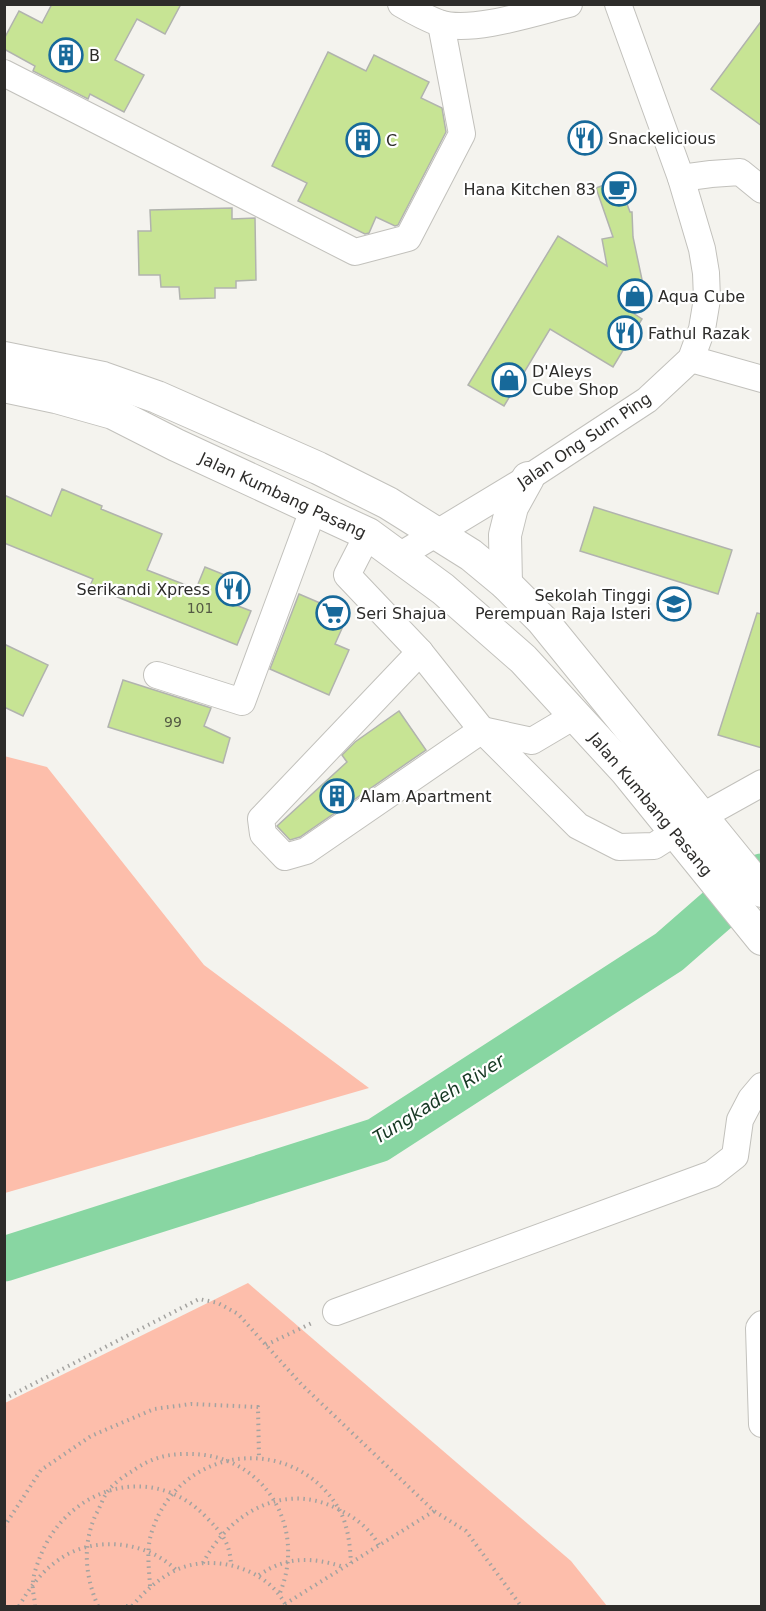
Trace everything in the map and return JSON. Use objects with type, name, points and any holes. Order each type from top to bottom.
[{"type":"main road","name":"Jalan Kumbang Pasang","points":[[4,358],[103,378],[157,397],[318,468],[388,503],[471,555],[506,584],[542,620],[696,834],[762,939]]},
{"type":"main road","name":"Jalan Kumbang Pasang","points":[[4,386],[56,397],[113,413],[176,445],[368,534],[443,588],[485,624],[523,659],[626,771],[762,891]]},
{"type":"main road","points":[[506,584],[505,535],[512,507],[528,478]]},
{"type":"street","points":[[401,4],[441,24],[463,26],[486,24],[569,4]]},
{"type":"street","name":"Jalan Ong Sum Ping","points":[[399,556],[528,478],[647,400],[691,359],[702,329],[707,299],[702,249],[681,178],[618,4]]},
{"type":"street","points":[[4,73],[354,252],[408,238],[462,134],[441,24]]},
{"type":"street","points":[[681,178],[740,172],[762,190]]},
{"type":"street","points":[[691,359],[762,379]]},
{"type":"street","points":[[157,675],[243,702],[313,510]]},
{"type":"street","points":[[368,534],[347,575],[420,652],[482,730],[578,826],[619,847],[654,846],[696,834],[762,783]]},
{"type":"street","points":[[420,652],[261,819],[263,834],[285,857],[306,851],[482,730],[532,741],[576,715]]},
{"type":"street","points":[[336,1312],[712,1174],[735,1156],[740,1120],[751,1099],[762,1086]]},
{"type":"street","points":[[762,1324],[759,1328],[762,1424]]},
{"type":"path","points":[[4,1399],[198,1299],[218,1303],[238,1314],[301,1384],[434,1510],[466,1531],[521,1606]]},
{"type":"path","points":[[266,1345],[336,1312]]},
{"type":"path","points":[[4,1527],[41,1470],[91,1436],[154,1409],[191,1404],[258,1407],[259,1458]]},
{"type":"path","points":[[98,1606],[92,1593],[87,1567],[89,1530],[107,1492],[124,1476],[147,1461],[169,1454],[202,1453],[225,1460],[251,1475],[264,1486],[284,1523],[289,1543],[289,1561],[279,1595]]},
{"type":"path","points":[[150,1586],[148,1551],[152,1530],[174,1493],[187,1480],[209,1466],[225,1460],[259,1458],[288,1465],[316,1481],[339,1509],[346,1526],[351,1563]]},
{"type":"path","points":[[35,1606],[33,1584],[48,1538],[68,1513],[90,1498],[128,1486],[155,1487],[174,1493],[195,1505],[222,1534],[230,1551],[231,1565]]},
{"type":"path","points":[[203,1563],[222,1534],[239,1519],[260,1506],[295,1498],[324,1502],[339,1509],[355,1518],[373,1534],[379,1545]]},
{"type":"path","points":[[126,1606],[133,1606],[150,1586],[176,1570],[203,1563],[231,1565],[259,1575],[286,1605],[434,1510]]},
{"type":"path","points":[[18,1606],[33,1584],[58,1560],[87,1546],[120,1544],[148,1551],[166,1561],[176,1570]]},
{"type":"path","points":[[259,1575],[289,1561],[321,1559],[345,1567]]},
{"type":"shaded area","points":[[4,756],[47,767],[204,965],[369,1088],[5,1193]]},
{"type":"shaded area","points":[[248,1283],[571,1561],[607,1606],[5,1606],[5,1403]]},
{"type":"building","name":"B","points":[[52,4],[181,4],[165,34],[137,19],[115,60],[144,75],[124,112],[90,94],[88,99],[33,71],[35,66],[4,49],[4,39],[19,11],[42,23]]},
{"type":"building","points":[[762,20],[762,126],[711,89]]},
{"type":"building","name":"C","points":[[328,52],[366,71],[374,55],[429,82],[421,98],[442,108],[446,132],[398,225],[395,226],[376,217],[369,233],[365,234],[298,201],[307,183],[272,166]]},
{"type":"building","points":[[618,180],[630,212],[632,212],[633,237],[644,289],[630,311],[642,319],[613,367],[550,329],[504,406],[468,385],[558,236],[607,266],[602,239],[613,237],[596,188]]},
{"type":"building","points":[[232,208],[232,219],[255,218],[256,280],[236,281],[236,288],[215,288],[215,298],[180,299],[179,287],[161,287],[160,275],[139,275],[138,231],[151,231],[150,210]]},
{"type":"building","points":[[62,489],[102,506],[101,509],[162,534],[147,570],[196,589],[205,567],[242,582],[233,604],[251,611],[237,645],[90,586],[93,579],[4,543],[4,495],[51,516]]},
{"type":"building","points":[[594,507],[732,550],[718,594],[580,551]]},
{"type":"building","points":[[299,594],[348,615],[335,644],[349,650],[329,695],[270,669]]},
{"type":"building","points":[[757,613],[762,614],[762,748],[718,735]]},
{"type":"building","points":[[4,644],[48,665],[23,716],[4,707]]},
{"type":"building","points":[[123,680],[211,708],[204,726],[230,738],[223,763],[108,727]]},
{"type":"building","name":"Alam Apartment","points":[[399,711],[426,750],[300,837],[290,840],[277,826],[347,762],[342,755],[355,742]]},
{"type":"waterway","name":"Tungkadeh River","points":[[4,1259],[378,1140],[669,952],[740,890],[762,876]]},
{"type":"place","name":"B","points":[[66,55]]},
{"type":"place","name":"Snackelicious","points":[[585,138]]},
{"type":"place","name":"C","points":[[363,140]]},
{"type":"place","name":"Hana Kitchen 83","points":[[619,189]]},
{"type":"place","name":"Aqua Cube","points":[[635,296]]},
{"type":"place","name":"Fathul Razak","points":[[625,333]]},
{"type":"place","name":"D'Aleys Cube Shop","points":[[509,380]]},
{"type":"place","name":"Serikandi Xpress","points":[[233,589]]},
{"type":"place","name":"Sekolah Tinggi Perempuan Raja Isteri","points":[[674,604]]},
{"type":"place","name":"Seri Shajua","points":[[333,613]]},
{"type":"place","name":"Alam Apartment","points":[[337,796]]}]
